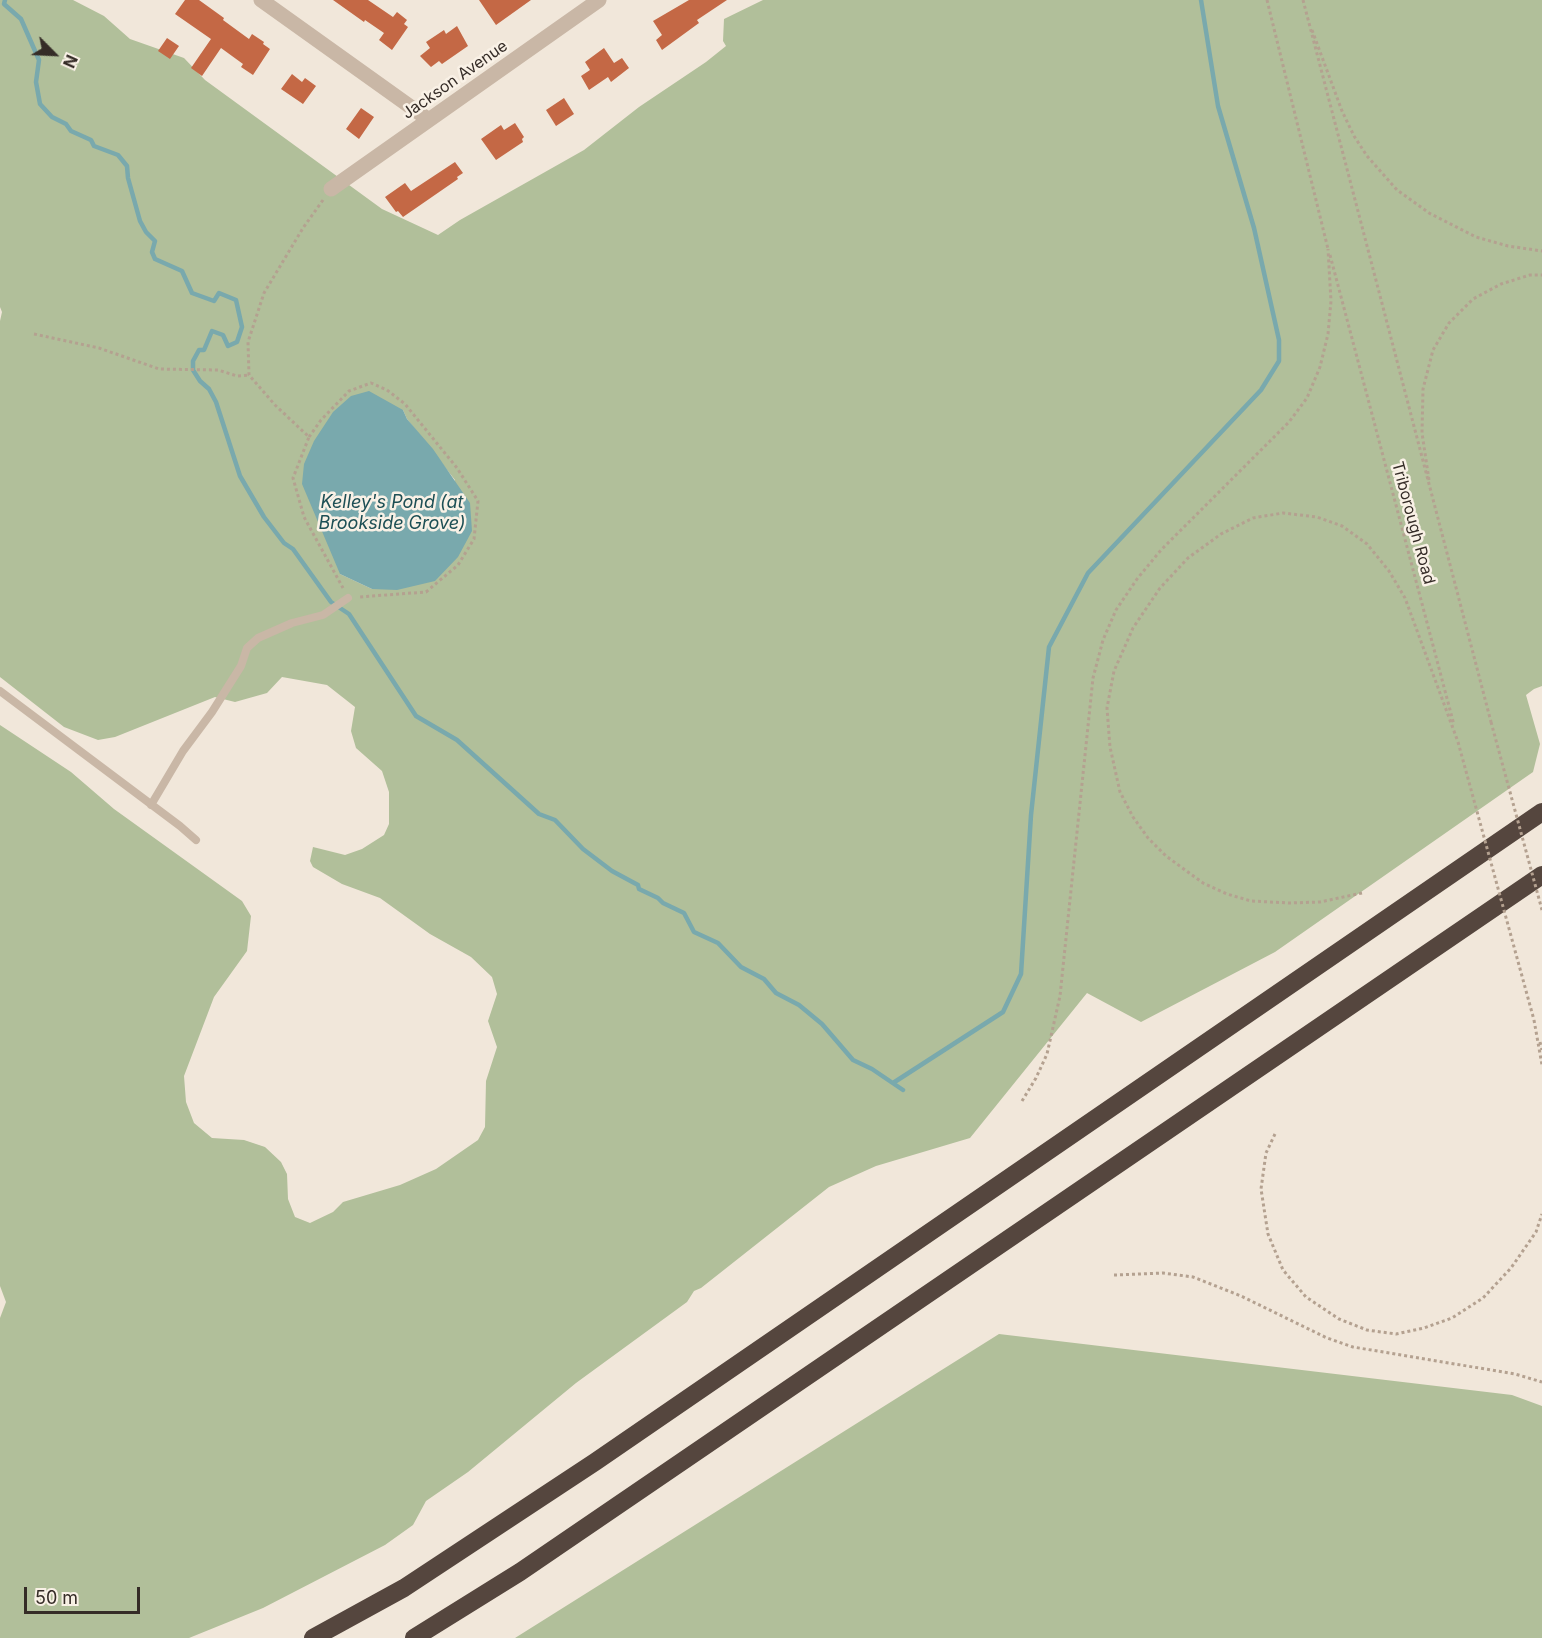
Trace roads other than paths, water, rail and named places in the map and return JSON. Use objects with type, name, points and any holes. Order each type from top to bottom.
[{"type":"highway","points":[[313,1638],[404,1587],[585,1469],[1542,812]]},
{"type":"highway","points":[[414,1638],[520,1572],[1542,875]]},
{"type":"street","points":[[261,0],[429,120]]},
{"type":"street","name":"Jackson Avenue","points":[[331,189],[599,0]]},
{"type":"lane","points":[[151,805],[183,751],[212,712],[235,675],[248,648],[258,638],[292,623],[323,615],[348,598]]},
{"type":"lane","points":[[0,691],[196,840]]},
{"type":"water","name":"Kelley's Pond (at Brookside Grove)","points":[[369,391],[403,410],[407,419],[433,449],[470,503],[472,531],[458,557],[435,581],[397,590],[372,589],[340,574],[302,484],[304,464],[314,441],[333,412],[351,396]]},
{"type":"waterway","points":[[5,0],[4,4],[21,19],[39,60],[36,82],[40,104],[52,117],[66,124],[71,131],[91,140],[94,146],[118,155],[127,166],[140,221],[155,241],[152,252],[155,259],[182,271],[192,293],[214,301],[219,293],[236,300],[242,327],[237,342],[228,346],[223,335],[212,331],[204,350],[199,350],[193,361],[193,370],[209,389],[216,402],[240,476],[264,517],[284,543],[293,549],[331,602],[349,614],[416,716],[457,740],[539,814],[555,820],[583,849],[612,871],[638,885],[639,889],[684,913],[694,932],[718,943],[741,967],[764,979],[776,993],[799,1005],[822,1024],[853,1060],[872,1069],[903,1090]]},
{"type":"waterway","points":[[893,1083],[1003,1012],[1021,974],[1031,815],[1049,647],[1088,573],[1261,390],[1279,361],[1279,340],[1254,228],[1218,106],[1201,0]]}]
